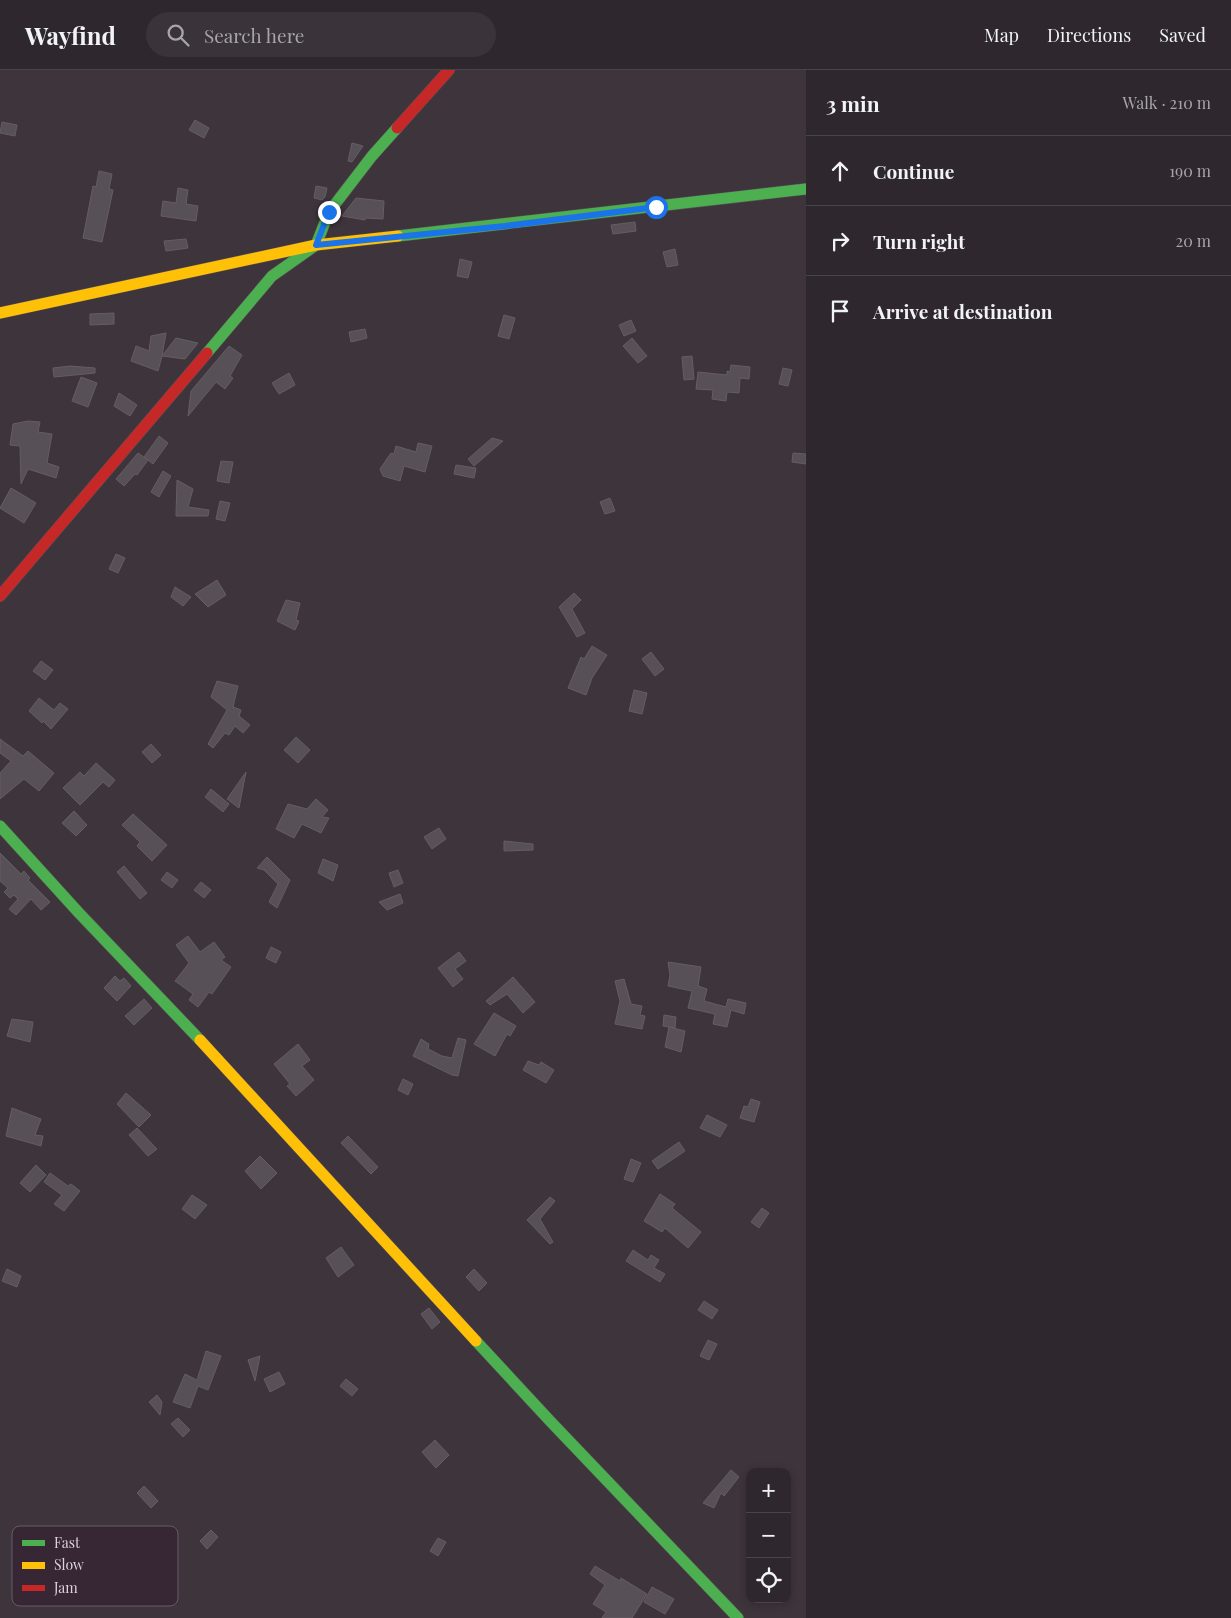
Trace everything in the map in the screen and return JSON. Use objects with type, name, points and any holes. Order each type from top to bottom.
[{"type":"street","points":[[0,596],[272,276],[316,245],[329,212],[372,156],[449,70]]},
{"type":"street","points":[[0,313],[316,245],[505,226],[806,189]]},
{"type":"street","points":[[0,826],[79,914],[231,1073],[551,1422],[738,1618]]},
{"type":"building","points":[[195,120],[209,128],[204,138],[189,130]]},
{"type":"building","points":[[2,122],[17,125],[15,136],[0,133]]},
{"type":"building","points":[[352,143],[363,146],[352,162],[348,161]]},
{"type":"building","points":[[99,171],[112,174],[109,189],[113,190],[102,242],[83,238],[93,186],[96,187]]},
{"type":"building","points":[[316,186],[327,188],[325,197],[322,200],[314,198]]},
{"type":"building","points":[[178,188],[188,190],[186,204],[198,206],[196,221],[161,216],[163,201],[176,203]]},
{"type":"building","points":[[356,198],[384,201],[383,219],[365,218],[365,220],[342,216]]},
{"type":"building","points":[[635,222],[636,231],[613,234],[611,225]]},
{"type":"building","points":[[186,239],[188,248],[166,251],[164,241]]},
{"type":"building","points":[[675,249],[678,265],[667,267],[663,252]]},
{"type":"building","points":[[460,259],[472,262],[468,278],[457,276]]},
{"type":"building","points":[[114,313],[114,324],[90,325],[90,314]]},
{"type":"building","points":[[504,315],[515,318],[509,339],[498,336]]},
{"type":"building","points":[[631,320],[636,331],[624,336],[619,325]]},
{"type":"building","points":[[365,329],[367,338],[351,342],[349,332]]},
{"type":"building","points":[[166,333],[158,371],[131,361],[136,346],[149,351],[151,336]]},
{"type":"building","points":[[176,338],[198,343],[185,359],[162,356]]},
{"type":"building","points":[[632,338],[647,356],[638,363],[623,346]]},
{"type":"building","points":[[229,346],[242,355],[230,376],[233,378],[225,389],[216,382],[188,416],[191,391]]},
{"type":"building","points":[[692,356],[694,379],[684,380],[682,357]]},
{"type":"building","points":[[731,365],[750,367],[749,379],[740,378],[739,393],[727,392],[726,401],[712,399],[713,390],[696,389],[698,372],[727,375],[727,371],[730,372]]},
{"type":"building","points":[[70,366],[95,368],[95,373],[54,377],[53,368]]},
{"type":"building","points":[[783,368],[792,370],[788,386],[779,384]]},
{"type":"building","points":[[289,373],[295,385],[279,394],[272,383]]},
{"type":"building","points":[[81,377],[97,383],[88,407],[72,401]]},
{"type":"building","points":[[119,393],[137,405],[130,416],[114,406]]},
{"type":"building","points":[[28,421],[40,422],[38,432],[52,434],[47,463],[59,467],[56,478],[28,469],[21,484],[20,446],[10,445],[13,424]]},
{"type":"building","points":[[159,436],[168,443],[153,464],[144,457]]},
{"type":"building","points":[[492,438],[503,441],[474,466],[468,459]]},
{"type":"building","points":[[418,443],[432,446],[425,472],[404,466],[400,481],[383,476],[380,469],[391,453],[394,454],[396,446],[416,452]]},
{"type":"building","points":[[138,453],[148,460],[137,475],[135,474],[124,486],[116,479]]},
{"type":"building","points":[[793,453],[806,454],[806,464],[792,462]]},
{"type":"building","points":[[221,461],[233,462],[229,483],[217,481]]},
{"type":"building","points":[[456,465],[476,468],[474,478],[454,474]]},
{"type":"building","points":[[163,471],[171,476],[159,497],[151,492]]},
{"type":"building","points":[[177,480],[193,489],[188,507],[209,510],[208,516],[176,516]]},
{"type":"building","points":[[11,488],[36,503],[24,523],[0,508]]},
{"type":"building","points":[[610,498],[615,511],[605,514],[600,502]]},
{"type":"building","points":[[220,501],[230,503],[225,521],[216,519]]},
{"type":"building","points":[[116,554],[125,558],[118,573],[109,569]]},
{"type":"building","points":[[217,580],[226,595],[208,607],[195,594]]},
{"type":"building","points":[[175,587],[191,597],[183,606],[171,597]]},
{"type":"building","points":[[574,593],[581,600],[572,609],[585,633],[577,637],[559,607]]},
{"type":"building","points":[[286,600],[300,603],[296,620],[299,621],[295,630],[277,621]]},
{"type":"building","points":[[592,646],[607,655],[592,678],[586,695],[568,688],[581,657],[584,659]]},
{"type":"building","points":[[651,652],[664,669],[655,676],[642,659]]},
{"type":"building","points":[[41,661],[53,670],[45,680],[33,671]]},
{"type":"building","points":[[217,681],[238,686],[233,707],[241,710],[239,716],[250,725],[243,733],[235,726],[229,735],[225,733],[213,748],[208,744],[227,710],[211,697]]},
{"type":"building","points":[[634,690],[647,693],[642,714],[629,711]]},
{"type":"building","points":[[39,698],[54,710],[60,703],[68,709],[51,729],[29,711]]},
{"type":"building","points":[[296,737],[310,750],[298,763],[284,750]]},
{"type":"building","points":[[0,739],[23,756],[28,751],[54,773],[39,791],[24,779],[0,799],[0,773],[11,761],[0,753]]},
{"type":"building","points":[[151,744],[161,755],[152,763],[142,752]]},
{"type":"building","points":[[96,763],[115,780],[109,787],[103,782],[80,805],[63,788],[80,772],[84,776]]},
{"type":"building","points":[[246,772],[239,808],[227,799]]},
{"type":"building","points":[[211,789],[229,804],[223,812],[205,797]]},
{"type":"building","points":[[316,799],[328,810],[322,817],[329,818],[321,833],[302,824],[294,838],[276,829],[288,804],[307,809]]},
{"type":"building","points":[[74,811],[87,825],[76,836],[62,823]]},
{"type":"building","points":[[133,814],[167,845],[152,861],[137,846],[140,842],[122,825]]},
{"type":"building","points":[[439,828],[446,839],[432,849],[424,837]]},
{"type":"building","points":[[504,841],[533,844],[533,850],[504,851]]},
{"type":"building","points":[[0,853],[21,874],[24,871],[30,878],[28,880],[50,902],[41,910],[31,899],[16,915],[9,909],[18,899],[14,895],[10,898],[4,892],[8,888],[0,881]]},
{"type":"building","points":[[267,857],[290,880],[277,908],[269,902],[278,884],[264,870],[257,868]]},
{"type":"building","points":[[323,859],[338,865],[333,881],[318,873]]},
{"type":"building","points":[[124,866],[147,893],[140,899],[117,872]]},
{"type":"building","points":[[398,870],[403,883],[394,887],[389,873]]},
{"type":"building","points":[[167,872],[178,880],[172,888],[161,880]]},
{"type":"building","points":[[201,882],[211,890],[204,898],[194,890]]},
{"type":"building","points":[[400,894],[403,903],[387,910],[379,902]]},
{"type":"building","points":[[188,936],[200,952],[214,942],[225,957],[221,960],[231,967],[212,994],[209,992],[198,1007],[189,1000],[193,994],[175,981],[189,963],[176,945]]},
{"type":"building","points":[[271,947],[281,952],[276,963],[266,958]]},
{"type":"building","points":[[459,952],[466,961],[455,969],[463,979],[453,987],[438,968]]},
{"type":"building","points":[[668,962],[701,967],[698,986],[707,989],[704,1001],[726,1007],[728,999],[746,1003],[744,1014],[731,1010],[727,1027],[713,1024],[715,1014],[688,1008],[692,991],[668,986],[670,975]]},
{"type":"building","points":[[115,976],[120,981],[124,978],[131,986],[117,1001],[104,988]]},
{"type":"building","points":[[513,977],[535,1002],[523,1013],[507,994],[490,1005],[486,1001]]},
{"type":"building","points":[[624,979],[631,1004],[642,1006],[640,1015],[645,1016],[642,1029],[615,1024],[620,1001],[615,981]]},
{"type":"building","points":[[144,999],[152,1008],[134,1025],[125,1016]]},
{"type":"building","points":[[494,1013],[516,1026],[510,1036],[507,1034],[495,1056],[474,1044]]},
{"type":"building","points":[[664,1015],[676,1017],[675,1028],[663,1026]]},
{"type":"building","points":[[12,1019],[33,1022],[30,1042],[7,1036]]},
{"type":"building","points":[[669,1027],[685,1031],[681,1052],[665,1047]]},
{"type":"building","points":[[458,1038],[466,1040],[458,1076],[452,1075],[413,1056],[421,1039],[429,1044],[428,1049],[442,1056],[452,1058]]},
{"type":"building","points":[[298,1044],[310,1060],[302,1066],[314,1080],[296,1096],[287,1086],[290,1084],[274,1064]]},
{"type":"building","points":[[528,1061],[539,1065],[541,1062],[554,1070],[546,1083],[523,1070]]},
{"type":"building","points":[[403,1079],[413,1084],[408,1095],[398,1090]]},
{"type":"building","points":[[126,1093],[151,1115],[139,1127],[117,1104]]},
{"type":"building","points":[[751,1099],[760,1102],[754,1122],[740,1118],[744,1106],[748,1107]]},
{"type":"building","points":[[12,1108],[41,1119],[35,1135],[43,1136],[41,1146],[6,1136]]},
{"type":"building","points":[[707,1115],[727,1125],[720,1137],[700,1128]]},
{"type":"building","points":[[137,1128],[157,1149],[148,1156],[129,1135]]},
{"type":"building","points":[[348,1136],[378,1167],[371,1174],[341,1143]]},
{"type":"building","points":[[679,1142],[685,1151],[658,1169],[652,1161]]},
{"type":"building","points":[[260,1156],[277,1173],[261,1189],[245,1171]]},
{"type":"building","points":[[631,1159],[641,1163],[633,1182],[624,1179]]},
{"type":"building","points":[[36,1165],[46,1175],[30,1192],[20,1183]]},
{"type":"building","points":[[50,1173],[68,1186],[71,1184],[80,1191],[64,1211],[54,1204],[62,1195],[44,1182]]},
{"type":"building","points":[[660,1194],[675,1204],[672,1208],[701,1232],[688,1248],[665,1228],[662,1232],[644,1221]]},
{"type":"building","points":[[192,1195],[207,1205],[195,1219],[182,1209]]},
{"type":"building","points":[[550,1197],[555,1201],[540,1219],[553,1242],[550,1244],[527,1220]]},
{"type":"building","points":[[762,1208],[769,1213],[759,1228],[751,1222]]},
{"type":"building","points":[[341,1247],[354,1265],[338,1277],[326,1258]]},
{"type":"building","points":[[633,1250],[648,1260],[651,1255],[659,1260],[654,1268],[665,1274],[660,1282],[626,1261]]},
{"type":"building","points":[[7,1269],[21,1276],[17,1287],[2,1281]]},
{"type":"building","points":[[474,1269],[487,1283],[479,1291],[466,1277]]},
{"type":"building","points":[[704,1301],[718,1310],[712,1319],[698,1310]]},
{"type":"building","points":[[429,1308],[440,1322],[432,1329],[421,1314]]},
{"type":"building","points":[[708,1340],[717,1344],[709,1360],[700,1356]]},
{"type":"building","points":[[206,1351],[221,1356],[208,1390],[198,1386],[190,1408],[173,1402],[185,1374],[197,1380]]},
{"type":"building","points":[[260,1356],[255,1381],[248,1360]]},
{"type":"building","points":[[279,1372],[285,1384],[270,1392],[264,1379]]},
{"type":"building","points":[[346,1379],[358,1389],[352,1396],[340,1386]]},
{"type":"building","points":[[157,1395],[162,1402],[160,1415],[149,1402]]},
{"type":"building","points":[[178,1418],[190,1430],[183,1437],[171,1424]]},
{"type":"building","points":[[435,1440],[449,1455],[436,1468],[422,1452]]},
{"type":"building","points":[[731,1470],[739,1477],[724,1496],[721,1493],[714,1508],[703,1503]]},
{"type":"building","points":[[144,1486],[158,1501],[151,1508],[137,1493]]},
{"type":"building","points":[[211,1530],[218,1537],[207,1549],[200,1541]]},
{"type":"building","points":[[438,1538],[446,1542],[438,1556],[430,1551]]},
{"type":"building","points":[[595,1566],[620,1581],[621,1578],[647,1594],[632,1618],[602,1618],[606,1612],[593,1604],[605,1585],[590,1574]]},
{"type":"building","points":[[652,1587],[674,1599],[665,1614],[644,1602]]},
{"type":"traffic: fast","points":[[207,353],[272,276],[316,245],[329,212],[372,156],[397,128]]},
{"type":"traffic: fast","points":[[398,236],[806,189]]},
{"type":"traffic: fast","points":[[0,826],[79,913],[200,1040]]},
{"type":"traffic: fast","points":[[476,1341],[738,1618]]},
{"type":"traffic: slow","points":[[0,313],[316,245],[398,236]]},
{"type":"traffic: slow","points":[[200,1040],[476,1341]]},
{"type":"traffic: jam","points":[[397,128],[449,70]]},
{"type":"traffic: jam","points":[[0,596],[207,353]]},
{"type":"route","points":[[329,212],[316,245],[505,226],[656,207]]}]
